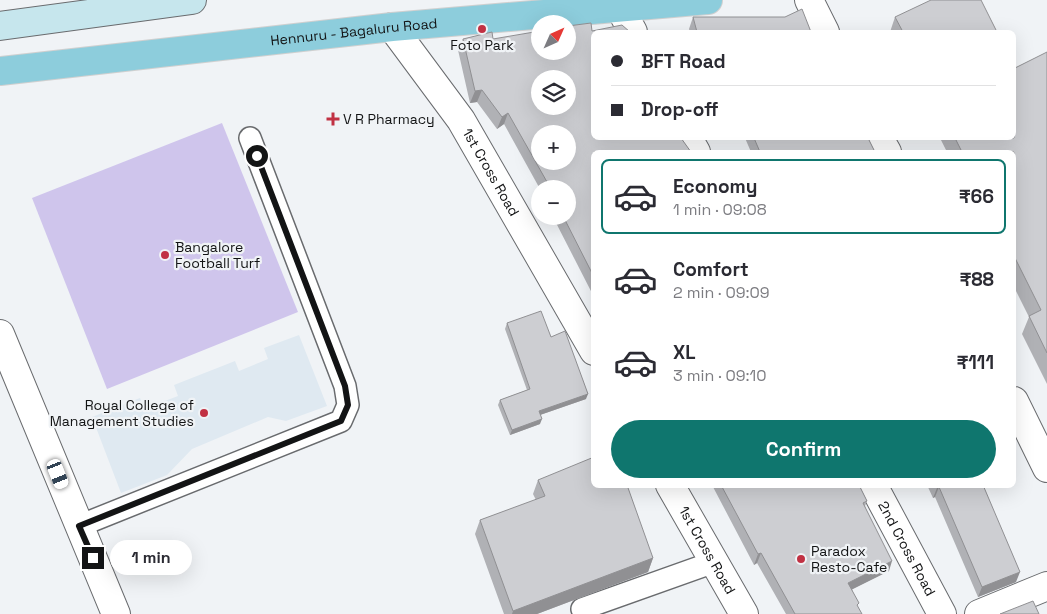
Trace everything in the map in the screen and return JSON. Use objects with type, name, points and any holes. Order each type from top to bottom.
[{"type":"main road","points":[[0,26],[192,0]]},
{"type":"main road","name":"Hennuru - Bagaluru Road","points":[[0,71],[392,27],[708,0]]},
{"type":"street","points":[[809,0],[824,30]]},
{"type":"street","points":[[620,8],[632,30]]},
{"type":"street","name":"1st Cross Road","points":[[392,27],[462,120],[591,346]]},
{"type":"street","points":[[0,334],[116,614]]},
{"type":"street","points":[[1016,405],[1047,468]]},
{"type":"street","name":"1st Cross Road","points":[[672,488],[744,614]]},
{"type":"street","name":"2nd Cross Road","points":[[875,488],[942,614]]},
{"type":"street","points":[[980,614],[1047,586]]},
{"type":"lane","points":[[79,526],[341,421],[348,405],[345,386],[250,138]]},
{"type":"lane","points":[[582,608],[714,562]]},
{"type":"shaded area","name":"Bangalore Football Turf","points":[[222,123],[298,312],[107,389],[32,198]]},
{"type":"shaded area","name":"Royal College of Management Studies","points":[[299,335],[327,406],[286,421],[268,417],[192,449],[167,475],[121,493],[92,417],[140,398],[144,409],[178,396],[174,385],[235,361],[239,371],[268,359],[264,348]]},
{"type":"building","points":[[931,0],[981,0],[996,30],[902,30],[895,17]]},
{"type":"building","points":[[802,9],[810,30],[696,30],[693,17],[785,17]]},
{"type":"building","points":[[591,23],[591,140],[682,140],[690,150],[591,150],[591,271],[568,225],[576,225],[576,180],[546,180],[540,170],[576,170],[576,125],[531,125],[531,154],[508,113],[502,117],[482,90],[475,91],[463,39],[492,32],[493,39],[531,33],[531,60],[576,60],[576,25]]},
{"type":"building","points":[[622,25],[628,30],[597,30]]},
{"type":"building","points":[[1047,52],[1047,353],[1029,316],[1041,310],[1016,260],[1016,150],[961,150],[956,140],[1016,140],[1016,68]]},
{"type":"building","points":[[755,140],[869,140],[874,150],[759,150]]},
{"type":"building","points":[[541,311],[551,337],[565,331],[588,394],[539,411],[542,419],[512,430],[500,400],[530,389],[507,323]]},
{"type":"building","points":[[591,458],[591,488],[628,488],[653,558],[513,611],[480,520],[545,496],[538,480]]},
{"type":"building","points":[[723,488],[860,488],[867,501],[863,503],[892,561],[848,583],[859,603],[857,605],[862,614],[795,614],[761,553],[758,554]]},
{"type":"building","points":[[939,488],[984,488],[1020,572],[982,587]]},
{"type":"building","points":[[1033,601],[1039,614],[1000,614]]},
{"type":"place","name":"Foto Park","points":[[482,29]]},
{"type":"place","name":"V R Pharmacy","points":[[333,119]]},
{"type":"place","name":"Bangalore Football Turf","points":[[165,255]]},
{"type":"place","name":"Royal College of Management Studies","points":[[204,413]]},
{"type":"place","name":"Paradox Resto-Cafe","points":[[801,559]]},
{"type":"route","points":[[93,558],[79,526],[341,421],[348,405],[345,386],[257,156]]}]
